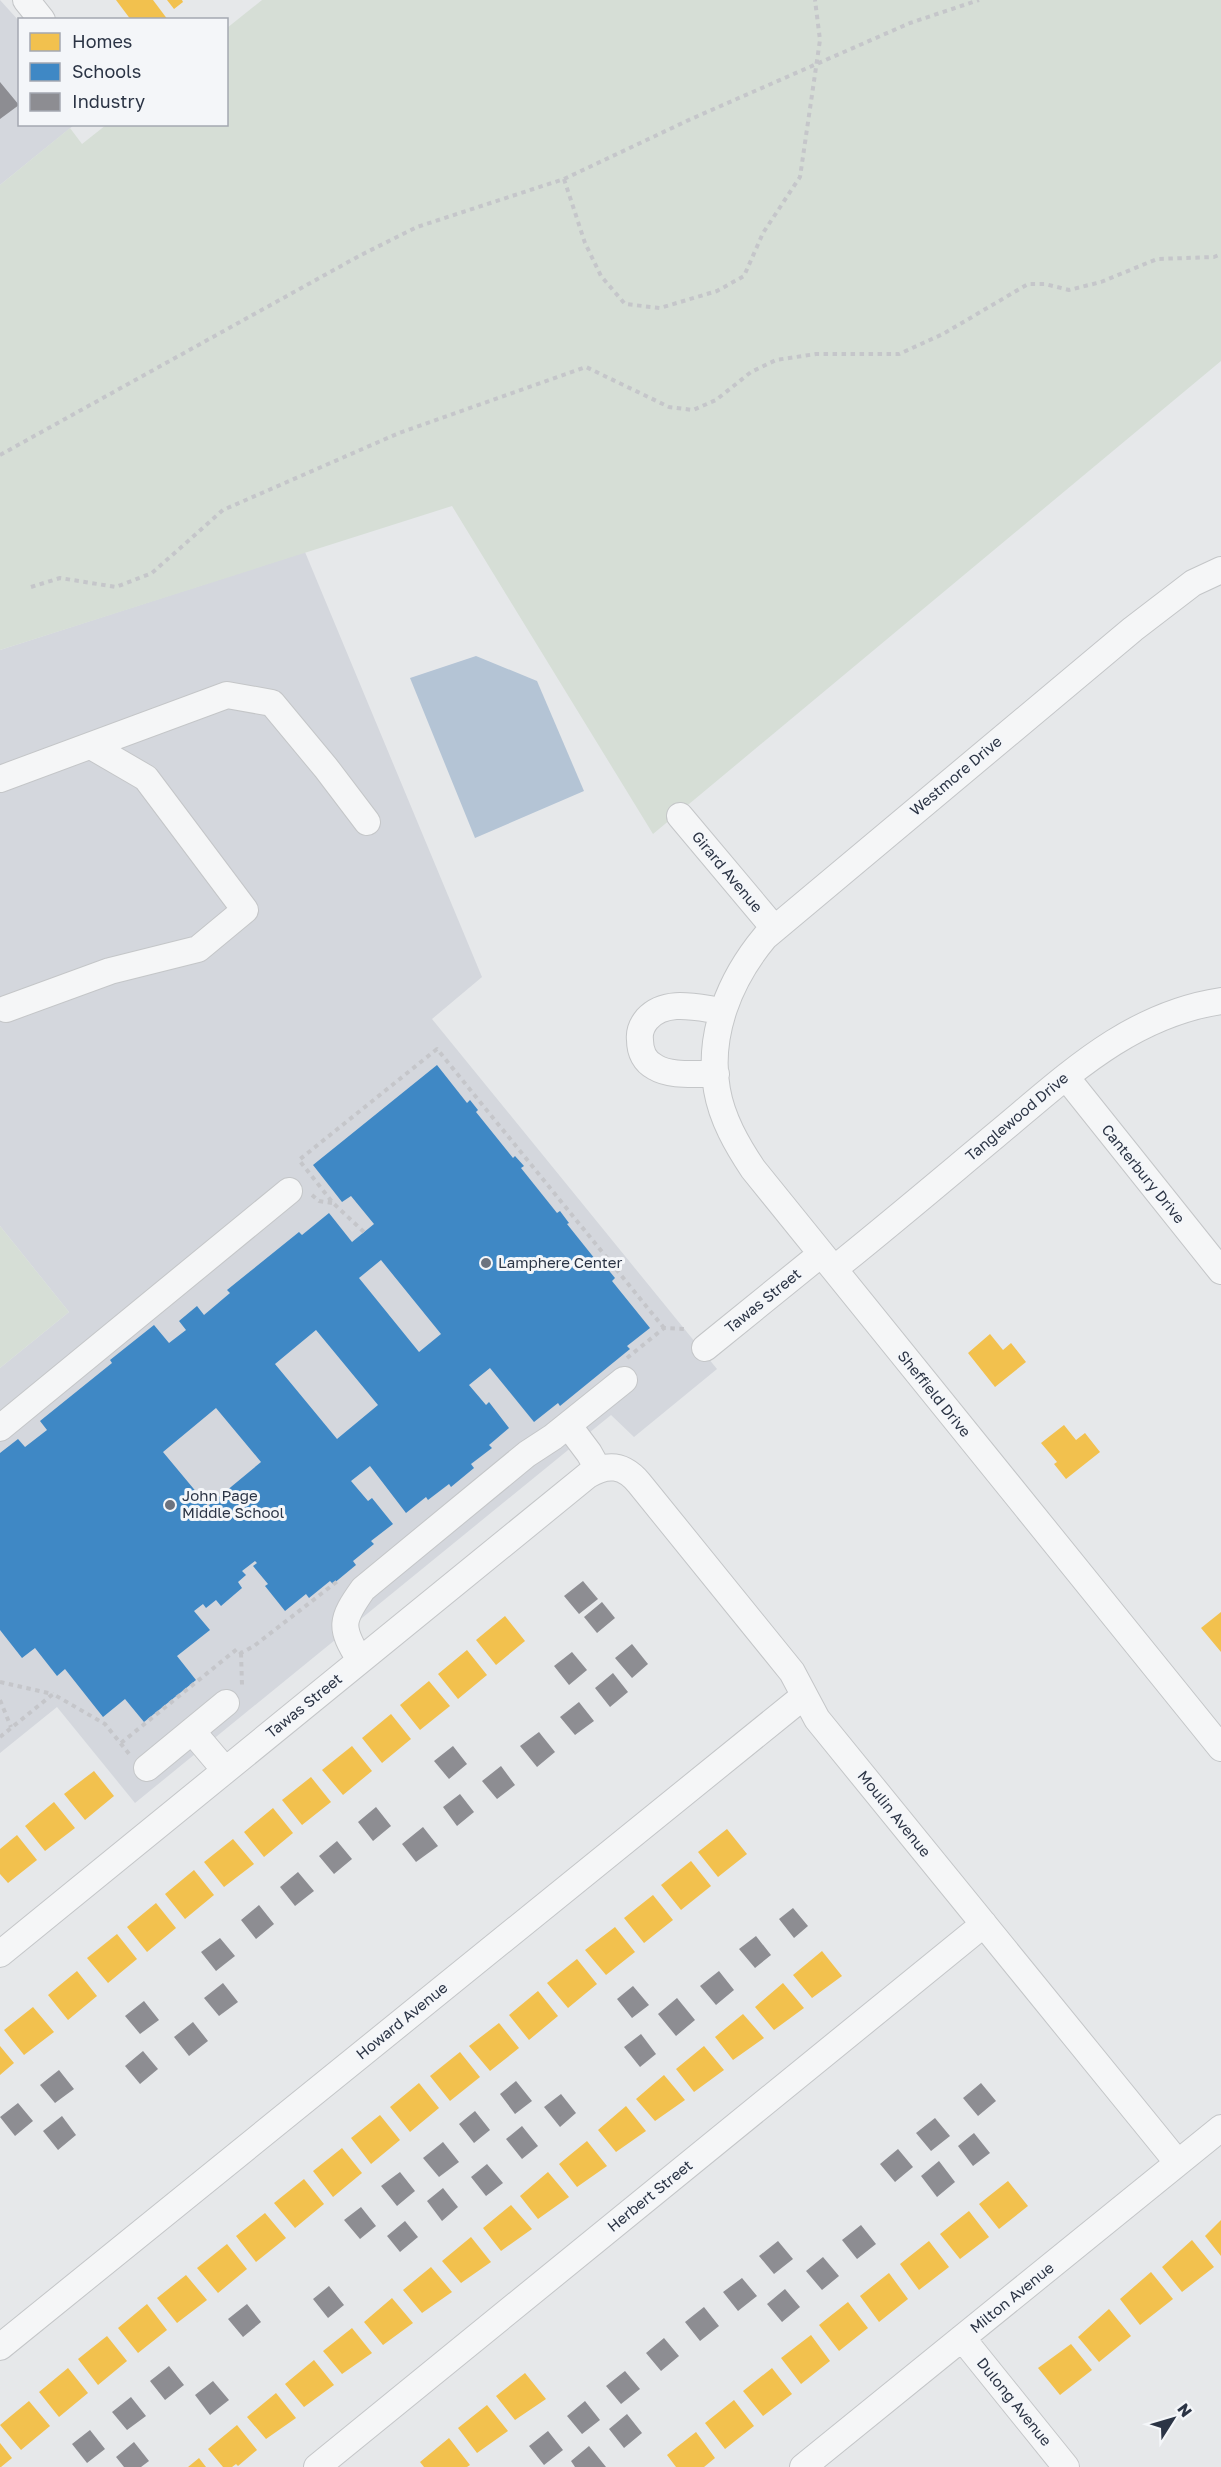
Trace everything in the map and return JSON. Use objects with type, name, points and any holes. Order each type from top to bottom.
[{"type":"street","name":"Westmore Drive","points":[[723,1011],[731,987],[747,958],[774,928],[1133,629],[1193,584],[1221,570]]},
{"type":"street","points":[[0,779],[227,695],[272,703],[367,822]]},
{"type":"street","points":[[2,1008],[110,971],[198,949],[245,910],[146,778],[91,746]]},
{"type":"street","name":"Girard Avenue","points":[[680,816],[774,928]]},
{"type":"street","name":"Tanglewood Drive","points":[[827,1262],[1114,1040],[1153,1020],[1190,1007],[1221,1001]]},
{"type":"street","points":[[716,1074],[665,1071],[655,1067],[646,1060],[643,1054],[639,1035],[643,1025],[658,1009],[669,1006],[723,1011]]},
{"type":"street","name":"Sheffield Drive","points":[[723,1011],[717,1042],[717,1091],[733,1137],[753,1170],[1221,1748]]},
{"type":"street","name":"Canterbury Drive","points":[[1066,1077],[1221,1271]]},
{"type":"street","points":[[0,1428],[299,1192]]},
{"type":"street","name":"Tawas Street","points":[[705,1348],[827,1262]]},
{"type":"street","points":[[360,1660],[346,1638],[346,1621],[349,1609],[363,1589],[527,1454],[568,1425],[624,1380]]},
{"type":"street","points":[[568,1425],[589,1453],[605,1468]]},
{"type":"street","name":"Tawas Street","points":[[0,1954],[360,1660],[605,1468]]},
{"type":"street","name":"Moulin Avenue","points":[[605,1468],[632,1475],[639,1483],[792,1672],[817,1719],[1178,2163]]},
{"type":"street","name":"Howard Avenue","points":[[0,2347],[804,1696]]},
{"type":"street","points":[[140,1764],[192,1731],[226,1703]]},
{"type":"street","points":[[192,1731],[225,1770]]},
{"type":"street","name":"Herbert Street","points":[[317,2467],[984,1924]]},
{"type":"street","name":"Milton Avenue","points":[[803,2467],[1221,2128]]},
{"type":"street","name":"Dulong Avenue","points":[[963,2338],[1066,2467]]},
{"type":"path","points":[[564,179],[585,243],[601,276],[625,304],[660,308],[717,291],[744,276],[763,233],[800,177],[820,40],[815,0]]},
{"type":"path","points":[[0,455],[359,256],[417,227],[564,179],[691,119],[910,23],[979,0]]},
{"type":"path","points":[[31,587],[60,578],[116,587],[152,573],[222,510],[399,433],[585,367],[669,407],[693,410],[716,400],[751,372],[776,360],[816,354],[899,354],[943,334],[1028,284],[1045,284],[1069,290],[1101,282],[1157,259],[1214,257],[1221,254]]},
{"type":"path","points":[[364,1232],[333,1203],[299,1160],[437,1049],[664,1328]]},
{"type":"path","points":[[299,1192],[319,1201],[333,1203]]},
{"type":"path","points":[[635,1352],[664,1328],[686,1329]]},
{"type":"path","points":[[121,1743],[237,1649],[241,1653],[254,1646]]},
{"type":"path","points":[[0,1682],[53,1694],[105,1724],[140,1764]]},
{"type":"path","points":[[0,1737],[53,1694]]},
{"type":"path","points":[[0,1701],[11,1728]]},
{"type":"shaded area","points":[[0,0],[18,20],[18,126],[73,126],[0,185]]},
{"type":"shaded area","points":[[262,0],[1221,0],[1221,361],[653,834],[452,506],[0,650],[0,185],[70,128],[82,144],[105,126],[228,126],[228,27]]},
{"type":"shaded area","points":[[305,552],[482,977],[432,1019],[717,1369],[634,1437],[611,1415],[135,1803],[57,1707],[0,1753],[0,1368],[69,1312],[0,1226],[0,650]]},
{"type":"shaded area","points":[[0,1226],[69,1312],[0,1368]]},
{"type":"water","points":[[476,656],[537,681],[584,791],[475,838],[410,678]]},
{"type":"building: Homes","points":[[116,0],[153,0],[166,18],[130,18]]},
{"type":"building: Homes","points":[[167,0],[182,0],[183,2],[174,9]]},
{"type":"building: Homes","points":[[990,1334],[1003,1350],[1011,1343],[1026,1362],[995,1387],[968,1353]]},
{"type":"building: Homes","points":[[1064,1425],[1076,1440],[1085,1433],[1100,1452],[1066,1479],[1054,1464],[1057,1462],[1041,1443]]},
{"type":"building: Homes","points":[[1221,1612],[1221,1652],[1201,1628]]},
{"type":"building: Homes","points":[[505,1616],[525,1641],[496,1665],[476,1640]]},
{"type":"building: Homes","points":[[467,1650],[487,1675],[458,1699],[438,1674]]},
{"type":"building: Homes","points":[[429,1681],[450,1706],[420,1730],[400,1705]]},
{"type":"building: Homes","points":[[391,1714],[411,1739],[382,1763],[362,1738]]},
{"type":"building: Homes","points":[[352,1746],[372,1771],[343,1795],[322,1770]]},
{"type":"building: Homes","points":[[94,1771],[114,1796],[85,1820],[64,1794]]},
{"type":"building: Homes","points":[[311,1777],[331,1802],[302,1825],[282,1800]]},
{"type":"building: Homes","points":[[54,1802],[75,1828],[45,1851],[25,1826]]},
{"type":"building: Homes","points":[[273,1808],[293,1833],[264,1857],[244,1832]]},
{"type":"building: Homes","points":[[727,1829],[747,1854],[718,1877],[698,1852]]},
{"type":"building: Homes","points":[[17,1835],[37,1860],[8,1883],[0,1874],[0,1849]]},
{"type":"building: Homes","points":[[233,1839],[254,1864],[224,1887],[204,1862]]},
{"type":"building: Homes","points":[[691,1861],[711,1886],[681,1910],[661,1885]]},
{"type":"building: Homes","points":[[194,1870],[214,1895],[185,1919],[165,1894]]},
{"type":"building: Homes","points":[[653,1895],[673,1920],[644,1943],[624,1918]]},
{"type":"building: Homes","points":[[156,1903],[176,1928],[147,1952],[127,1927]]},
{"type":"building: Homes","points":[[615,1927],[635,1952],[606,1975],[585,1950]]},
{"type":"building: Homes","points":[[117,1934],[137,1959],[108,1983],[87,1958]]},
{"type":"building: Homes","points":[[822,1951],[842,1976],[812,1998],[793,1975]]},
{"type":"building: Homes","points":[[577,1959],[597,1984],[568,2008],[547,1983]]},
{"type":"building: Homes","points":[[77,1971],[97,1996],[68,2020],[48,1995]]},
{"type":"building: Homes","points":[[783,1983],[804,2008],[774,2030],[755,2007]]},
{"type":"building: Homes","points":[[538,1991],[558,2016],[529,2040],[509,2015]]},
{"type":"building: Homes","points":[[33,2007],[54,2032],[24,2055],[4,2030]]},
{"type":"building: Homes","points":[[743,2014],[764,2038],[733,2060],[715,2037]]},
{"type":"building: Homes","points":[[499,2023],[519,2048],[490,2071],[469,2046]]},
{"type":"building: Homes","points":[[0,2046],[14,2063],[0,2075]]},
{"type":"building: Homes","points":[[704,2046],[724,2070],[694,2092],[676,2069]]},
{"type":"building: Homes","points":[[460,2052],[480,2077],[450,2101],[430,2076]]},
{"type":"building: Homes","points":[[664,2075],[685,2100],[655,2121],[636,2099]]},
{"type":"building: Homes","points":[[419,2083],[439,2108],[410,2132],[390,2107]]},
{"type":"building: Homes","points":[[626,2106],[646,2131],[616,2152],[598,2130]]},
{"type":"building: Homes","points":[[380,2115],[400,2140],[371,2164],[351,2138]]},
{"type":"building: Homes","points":[[587,2141],[607,2166],[577,2187],[559,2164]]},
{"type":"building: Homes","points":[[342,2148],[362,2173],[333,2197],[313,2171]]},
{"type":"building: Homes","points":[[548,2172],[569,2197],[538,2219],[520,2196]]},
{"type":"building: Homes","points":[[304,2179],[324,2204],[295,2228],[274,2203]]},
{"type":"building: Homes","points":[[1008,2181],[1028,2206],[999,2229],[979,2204]]},
{"type":"building: Homes","points":[[511,2205],[532,2229],[501,2251],[483,2228]]},
{"type":"building: Homes","points":[[969,2211],[989,2237],[960,2259],[940,2234]]},
{"type":"building: Homes","points":[[265,2213],[286,2238],[256,2262],[236,2236]]},
{"type":"building: Homes","points":[[1221,2220],[1221,2256],[1205,2236]]},
{"type":"building: Homes","points":[[471,2237],[491,2262],[461,2283],[442,2261]]},
{"type":"building: Homes","points":[[1192,2240],[1214,2267],[1182,2292],[1162,2267]]},
{"type":"building: Homes","points":[[929,2241],[949,2267],[919,2290],[900,2264]]},
{"type":"building: Homes","points":[[227,2244],[247,2269],[218,2293],[197,2268]]},
{"type":"building: Homes","points":[[431,2267],[452,2292],[422,2313],[403,2290]]},
{"type":"building: Homes","points":[[1151,2272],[1173,2299],[1140,2325],[1120,2299]]},
{"type":"building: Homes","points":[[889,2273],[908,2299],[879,2322],[860,2296]]},
{"type":"building: Homes","points":[[186,2275],[207,2300],[177,2323],[157,2298]]},
{"type":"building: Homes","points":[[392,2298],[413,2323],[383,2345],[364,2322]]},
{"type":"building: Homes","points":[[848,2302],[868,2328],[839,2351],[819,2325]]},
{"type":"building: Homes","points":[[147,2304],[167,2330],[138,2353],[118,2328]]},
{"type":"building: Homes","points":[[1109,2309],[1131,2336],[1099,2362],[1078,2337]]},
{"type":"building: Homes","points":[[352,2328],[372,2353],[342,2374],[323,2351]]},
{"type":"building: Homes","points":[[811,2335],[830,2361],[801,2384],[781,2358]]},
{"type":"building: Homes","points":[[107,2336],[127,2361],[98,2385],[78,2359]]},
{"type":"building: Homes","points":[[1071,2344],[1092,2370],[1060,2395],[1038,2368]]},
{"type":"building: Homes","points":[[314,2360],[334,2385],[304,2407],[285,2384]]},
{"type":"building: Homes","points":[[68,2368],[88,2393],[59,2417],[39,2392]]},
{"type":"building: Homes","points":[[772,2368],[792,2394],[763,2416],[743,2391]]},
{"type":"building: Homes","points":[[525,2373],[546,2399],[515,2420],[496,2396]]},
{"type":"building: Homes","points":[[276,2393],[296,2418],[266,2439],[247,2417]]},
{"type":"building: Homes","points":[[734,2400],[754,2426],[725,2449],[705,2423]]},
{"type":"building: Homes","points":[[29,2401],[50,2426],[21,2450],[0,2425]]},
{"type":"building: Homes","points":[[487,2405],[508,2431],[477,2453],[458,2428]]},
{"type":"building: Homes","points":[[237,2425],[257,2450],[238,2466],[236,2464],[232,2467],[223,2467],[208,2449]]},
{"type":"building: Homes","points":[[696,2432],[715,2458],[704,2467],[676,2467],[667,2455]]},
{"type":"building: Homes","points":[[449,2438],[470,2465],[467,2467],[424,2467],[420,2462]]},
{"type":"building: Homes","points":[[0,2443],[12,2458],[1,2467],[0,2467]]},
{"type":"building: Homes","points":[[199,2458],[206,2467],[188,2467]]},
{"type":"building: Schools","points":[[437,1065],[467,1103],[470,1100],[478,1110],[476,1112],[513,1158],[515,1156],[524,1166],[521,1168],[557,1213],[560,1211],[569,1223],[567,1224],[603,1269],[606,1267],[615,1278],[612,1281],[650,1328],[627,1346],[630,1349],[560,1406],[558,1403],[534,1422],[490,1368],[469,1385],[486,1405],[489,1402],[509,1428],[489,1445],[492,1448],[471,1464],[474,1468],[451,1487],[449,1484],[428,1500],[426,1497],[406,1513],[370,1466],[351,1481],[368,1501],[372,1498],[393,1524],[371,1541],[374,1544],[353,1561],[356,1565],[333,1584],[330,1581],[309,1598],[306,1594],[285,1611],[265,1586],[268,1584],[253,1566],[257,1563],[255,1561],[242,1571],[246,1575],[238,1582],[242,1588],[221,1606],[216,1600],[206,1608],[203,1604],[194,1611],[210,1630],[177,1656],[196,1680],[144,1722],[125,1699],[103,1717],[65,1669],[57,1676],[35,1648],[22,1658],[0,1630],[0,1453],[18,1439],[25,1447],[47,1430],[40,1421],[112,1363],[110,1360],[154,1325],[169,1343],[186,1330],[179,1321],[197,1306],[204,1315],[230,1293],[227,1290],[299,1232],[302,1235],[329,1213],[352,1242],[374,1224],[351,1196],[342,1202],[313,1165]],"holes":[[[381,1260],[441,1334],[419,1352],[359,1278]],[[316,1330],[378,1405],[337,1439],[275,1364]],[[216,1408],[261,1462],[208,1506],[163,1452]]]},
{"type":"building: Industry","points":[[0,82],[18,106],[0,119]]},
{"type":"building: Industry","points":[[583,1581],[598,1599],[579,1614],[564,1596]]},
{"type":"building: Industry","points":[[602,1602],[615,1618],[597,1633],[584,1617]]},
{"type":"building: Industry","points":[[632,1644],[648,1664],[632,1678],[615,1658]]},
{"type":"building: Industry","points":[[572,1652],[587,1670],[569,1685],[554,1666]]},
{"type":"building: Industry","points":[[613,1673],[628,1692],[610,1707],[595,1688]]},
{"type":"building: Industry","points":[[579,1702],[594,1721],[575,1735],[560,1717]]},
{"type":"building: Industry","points":[[539,1732],[555,1752],[537,1767],[520,1746]]},
{"type":"building: Industry","points":[[453,1746],[467,1764],[449,1779],[434,1761]]},
{"type":"building: Industry","points":[[501,1766],[515,1785],[497,1799],[482,1781]]},
{"type":"building: Industry","points":[[460,1794],[474,1812],[457,1826],[443,1807]]},
{"type":"building: Industry","points":[[376,1807],[391,1826],[373,1841],[358,1822]]},
{"type":"building: Industry","points":[[423,1827],[438,1846],[416,1862],[402,1844]]},
{"type":"building: Industry","points":[[337,1841],[352,1859],[334,1874],[319,1856]]},
{"type":"building: Industry","points":[[298,1872],[314,1891],[295,1906],[280,1887]]},
{"type":"building: Industry","points":[[259,1905],[274,1924],[256,1939],[241,1920]]},
{"type":"building: Industry","points":[[793,1908],[808,1926],[794,1938],[779,1919]]},
{"type":"building: Industry","points":[[756,1936],[771,1955],[755,1968],[739,1949]]},
{"type":"building: Industry","points":[[220,1938],[235,1956],[216,1971],[201,1952]]},
{"type":"building: Industry","points":[[719,1971],[734,1990],[716,2005],[700,1986]]},
{"type":"building: Industry","points":[[223,1983],[238,2002],[219,2016],[204,1998]]},
{"type":"building: Industry","points":[[633,1986],[649,2005],[632,2018],[617,1999]]},
{"type":"building: Industry","points":[[677,1998],[695,2020],[676,2036],[658,2014]]},
{"type":"building: Industry","points":[[144,2001],[159,2020],[140,2034],[125,2016]]},
{"type":"building: Industry","points":[[193,2022],[208,2041],[189,2056],[174,2037]]},
{"type":"building: Industry","points":[[641,2034],[656,2054],[640,2067],[624,2047]]},
{"type":"building: Industry","points":[[143,2051],[158,2069],[140,2084],[125,2066]]},
{"type":"building: Industry","points":[[59,2070],[74,2089],[55,2103],[40,2085]]},
{"type":"building: Industry","points":[[516,2081],[532,2101],[515,2114],[500,2094]]},
{"type":"building: Industry","points":[[981,2083],[996,2101],[978,2116],[963,2098]]},
{"type":"building: Industry","points":[[561,2094],[576,2113],[560,2127],[544,2107]]},
{"type":"building: Industry","points":[[18,2103],[33,2121],[15,2136],[0,2117]]},
{"type":"building: Industry","points":[[475,2111],[490,2130],[474,2143],[459,2124]]},
{"type":"building: Industry","points":[[62,2116],[76,2135],[58,2150],[43,2131]]},
{"type":"building: Industry","points":[[935,2118],[950,2136],[931,2151],[916,2133]]},
{"type":"building: Industry","points":[[522,2126],[538,2146],[522,2159],[506,2139]]},
{"type":"building: Industry","points":[[974,2133],[990,2153],[973,2166],[958,2146]]},
{"type":"building: Industry","points":[[443,2142],[459,2162],[439,2177],[423,2158]]},
{"type":"building: Industry","points":[[898,2149],[913,2167],[895,2182],[880,2164]]},
{"type":"building: Industry","points":[[939,2161],[955,2182],[937,2197],[921,2176]]},
{"type":"building: Industry","points":[[487,2164],[503,2183],[486,2196],[471,2177]]},
{"type":"building: Industry","points":[[400,2172],[415,2191],[397,2206],[381,2186]]},
{"type":"building: Industry","points":[[443,2188],[458,2207],[442,2221],[427,2201]]},
{"type":"building: Industry","points":[[361,2207],[376,2226],[360,2239],[344,2220]]},
{"type":"building: Industry","points":[[405,2221],[418,2237],[400,2252],[387,2236]]},
{"type":"building: Industry","points":[[861,2225],[876,2244],[857,2259],[842,2240]]},
{"type":"building: Industry","points":[[778,2241],[793,2259],[774,2274],[759,2256]]},
{"type":"building: Industry","points":[[823,2257],[839,2276],[822,2290],[806,2271]]},
{"type":"building: Industry","points":[[742,2278],[757,2296],[738,2311],[723,2292]]},
{"type":"building: Industry","points":[[329,2286],[344,2305],[328,2318],[313,2299]]},
{"type":"building: Industry","points":[[785,2289],[800,2307],[782,2322],[767,2304]]},
{"type":"building: Industry","points":[[247,2304],[261,2322],[243,2337],[228,2319]]},
{"type":"building: Industry","points":[[704,2307],[719,2326],[700,2341],[685,2322]]},
{"type":"building: Industry","points":[[664,2338],[679,2356],[661,2371],[646,2353]]},
{"type":"building: Industry","points":[[169,2366],[184,2385],[165,2400],[150,2381]]},
{"type":"building: Industry","points":[[625,2371],[640,2389],[621,2404],[606,2386]]},
{"type":"building: Industry","points":[[213,2381],[229,2400],[210,2415],[195,2395]]},
{"type":"building: Industry","points":[[131,2397],[146,2416],[127,2430],[112,2412]]},
{"type":"building: Industry","points":[[585,2401],[600,2420],[582,2434],[567,2416]]},
{"type":"building: Industry","points":[[627,2414],[642,2433],[624,2448],[609,2429]]},
{"type":"building: Industry","points":[[90,2430],[105,2449],[87,2463],[72,2444]]},
{"type":"building: Industry","points":[[548,2431],[563,2450],[544,2465],[529,2446]]},
{"type":"building: Industry","points":[[134,2442],[149,2461],[141,2467],[124,2467],[116,2457]]},
{"type":"building: Industry","points":[[589,2446],[606,2467],[575,2467],[571,2461]]},
{"type":"place","name":"Lamphere Center","points":[[486,1263]]},
{"type":"place","name":"John Page Middle School","points":[[170,1505]]}]
